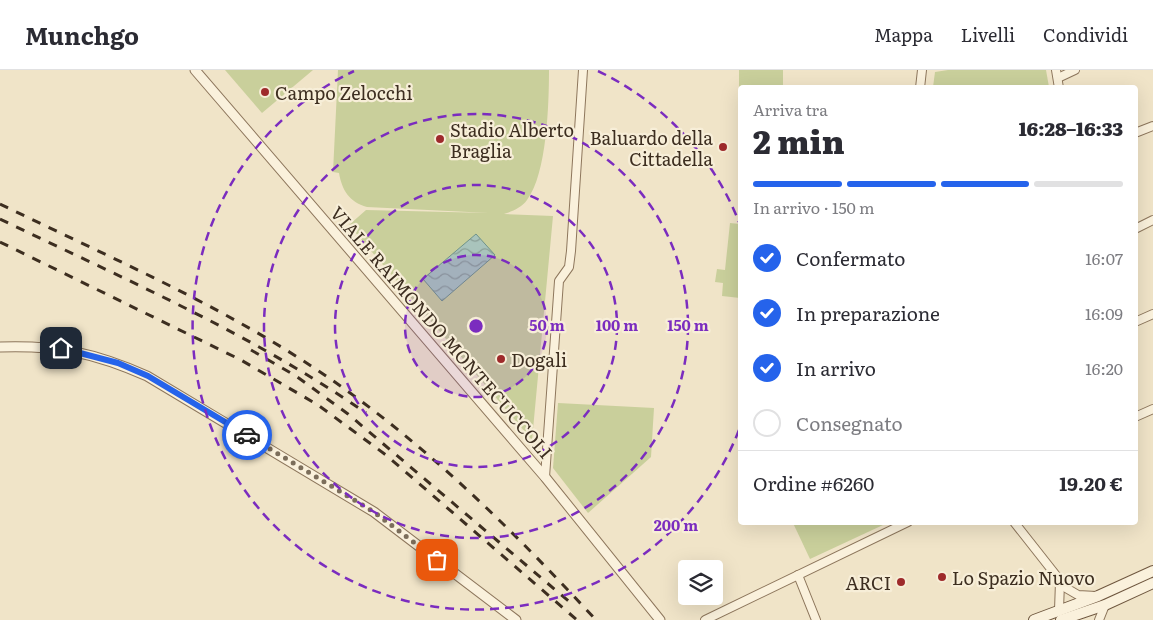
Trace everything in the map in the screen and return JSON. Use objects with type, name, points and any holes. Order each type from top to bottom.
[{"type":"main road","points":[[1066,617],[1098,596],[1153,571]]},
{"type":"main road","points":[[1034,620],[1066,617],[1105,605],[1153,583]]},
{"type":"street","name":"VIALE RAIMONDO MONTECUCCOLI","points":[[195,70],[545,477],[660,620]]},
{"type":"street","points":[[545,477],[559,281],[570,266],[583,70]]},
{"type":"street","points":[[920,85],[922,70]]},
{"type":"street","points":[[1057,74],[1075,70]]},
{"type":"street","points":[[1138,132],[1153,126]]},
{"type":"street","points":[[1138,228],[1153,220]]},
{"type":"street","points":[[1138,321],[1153,314]]},
{"type":"street","points":[[0,347],[61,348],[118,363],[148,376],[374,512],[516,620]]},
{"type":"street","points":[[1138,416],[1153,409]]},
{"type":"street","points":[[705,620],[902,525]]},
{"type":"street","points":[[1016,525],[1060,582],[1078,595],[1098,596]]},
{"type":"street","points":[[798,575],[816,620]]},
{"type":"street","points":[[1060,582],[1066,617]]},
{"type":"street","points":[[1099,620],[1105,605]]},
{"type":"green space","name":"Campo Zelocchi","points":[[225,70],[313,70],[262,113]]},
{"type":"green space","points":[[338,70],[549,70],[546,138],[539,173],[534,188],[525,203],[517,209],[504,214],[553,216],[532,440],[349,225],[366,210],[489,213],[367,207],[351,199],[344,190],[339,173],[333,172]]},
{"type":"green space","points":[[739,70],[783,70],[783,85],[739,85]]},
{"type":"green space","points":[[948,70],[1046,70],[1049,85],[933,85],[935,72]]},
{"type":"green space","points":[[730,223],[738,224],[738,298],[722,296],[723,283],[715,282],[717,269],[725,270]]},
{"type":"green space","points":[[558,403],[654,408],[651,457],[588,513],[553,468]]},
{"type":"green space","points":[[794,525],[883,525],[810,559]]},
{"type":"water","points":[[476,234],[495,255],[442,301],[423,279]]},
{"type":"railway","points":[[0,204],[221,312],[264,336],[346,390],[413,442],[477,499],[596,620]]},
{"type":"railway","points":[[0,219],[233,333],[323,384],[366,413]]},
{"type":"railway","points":[[0,242],[241,360],[318,405],[386,455],[577,620]]},
{"type":"railway","points":[[251,350],[296,376],[348,414],[572,604]]},
{"type":"way so far","points":[[247,435],[374,512],[437,560]]},
{"type":"place","name":"Campo Zelocchi","points":[[265,92]]},
{"type":"place","name":"Stadio Alberto Braglia","points":[[440,139]]},
{"type":"place","name":"Baluardo della Cittadella","points":[[723,147]]},
{"type":"place","name":"Dogali","points":[[501,359]]},
{"type":"place","name":"Lo Spazio Nuovo","points":[[942,577]]},
{"type":"place","name":"ARCI","points":[[901,582]]},
{"type":"route","points":[[61,348],[118,363],[148,376],[247,435]]}]
